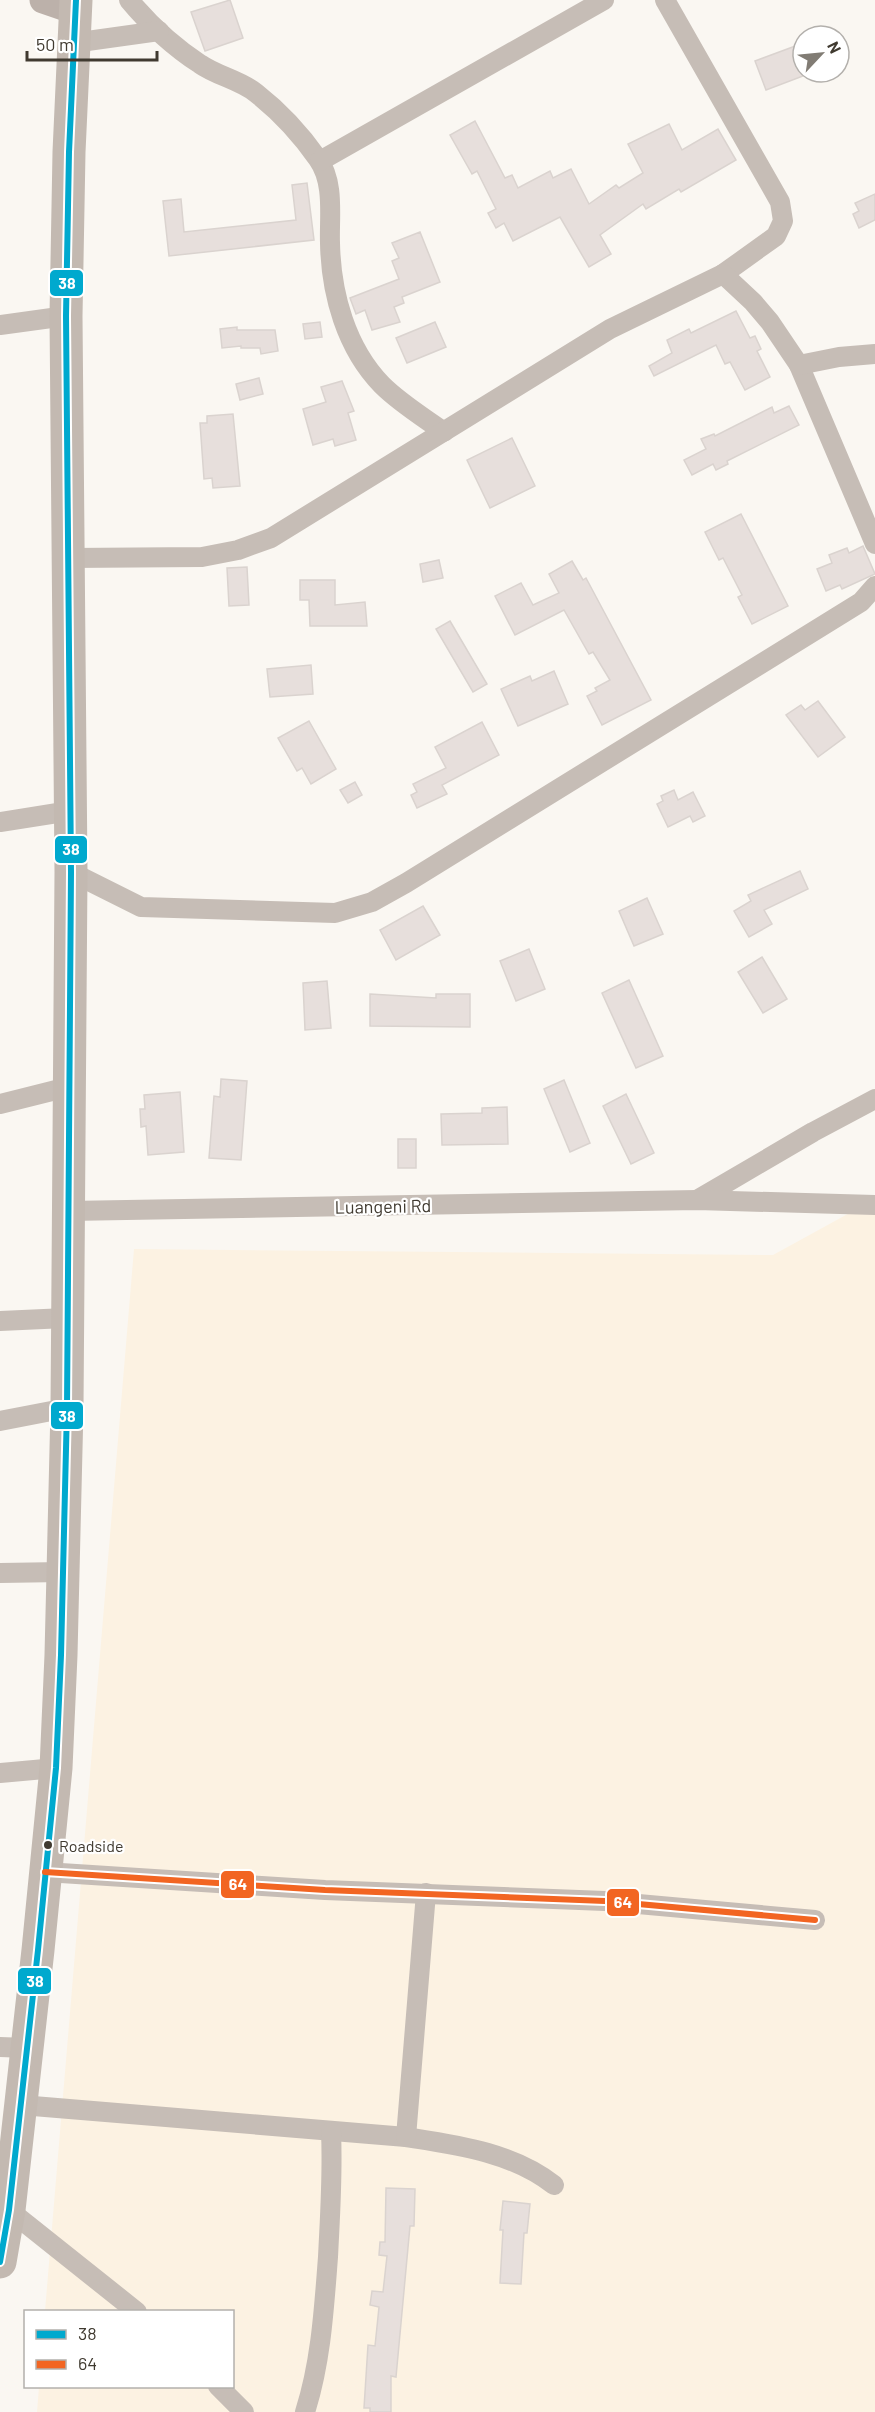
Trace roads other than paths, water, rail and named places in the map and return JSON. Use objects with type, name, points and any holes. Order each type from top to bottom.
[{"type":"highway","points":[[0,2262],[9,2210],[21,2105],[14,2048],[45,1872],[56,1768],[62,1655],[67,1408],[71,872],[70,558],[66,316],[75,5]]},
{"type":"street","points":[[43,0],[75,5]]},
{"type":"street","points":[[129,0],[159,31],[200,65],[255,92],[287,122],[320,161],[330,194],[330,244],[336,295],[344,325],[360,359],[383,386],[444,432]]},
{"type":"street","points":[[320,161],[604,0]]},
{"type":"street","points":[[70,558],[202,556],[238,550],[271,538],[610,329],[723,274],[776,236],[783,221],[780,202],[665,0]]},
{"type":"street","points":[[73,43],[159,31]]},
{"type":"street","points":[[723,274],[753,302],[770,322],[799,365],[875,544]]},
{"type":"street","points":[[0,325],[66,316]]},
{"type":"street","points":[[799,365],[839,357],[875,354]]},
{"type":"street","points":[[71,872],[141,907],[335,913],[372,902],[406,884],[861,602],[875,586]]},
{"type":"street","points":[[0,822],[70,811]]},
{"type":"street","points":[[0,1104],[68,1087]]},
{"type":"street","name":"Luangeni Rd","points":[[697,1200],[813,1132],[875,1099]]},
{"type":"street","name":"Luangeni Rd","points":[[69,1211],[697,1200],[875,1205]]},
{"type":"street","points":[[0,1321],[66,1318]]},
{"type":"street","points":[[0,1421],[67,1408]]},
{"type":"street","points":[[0,1573],[62,1572]]},
{"type":"street","points":[[0,1773],[56,1768]]},
{"type":"street","points":[[45,1872],[324,1890],[605,1901],[815,1920]]},
{"type":"street","points":[[406,2137],[426,1893]]},
{"type":"street","points":[[21,2105],[406,2137],[466,2148],[513,2161],[554,2185]]},
{"type":"street","points":[[305,2412],[314,2379],[324,2320],[333,2174],[331,2132]]},
{"type":"street","points":[[9,2210],[134,2310]]},
{"type":"street","points":[[220,2388],[244,2412]]},
{"type":"place","name":"Roadside","points":[[48,1845]]}]
